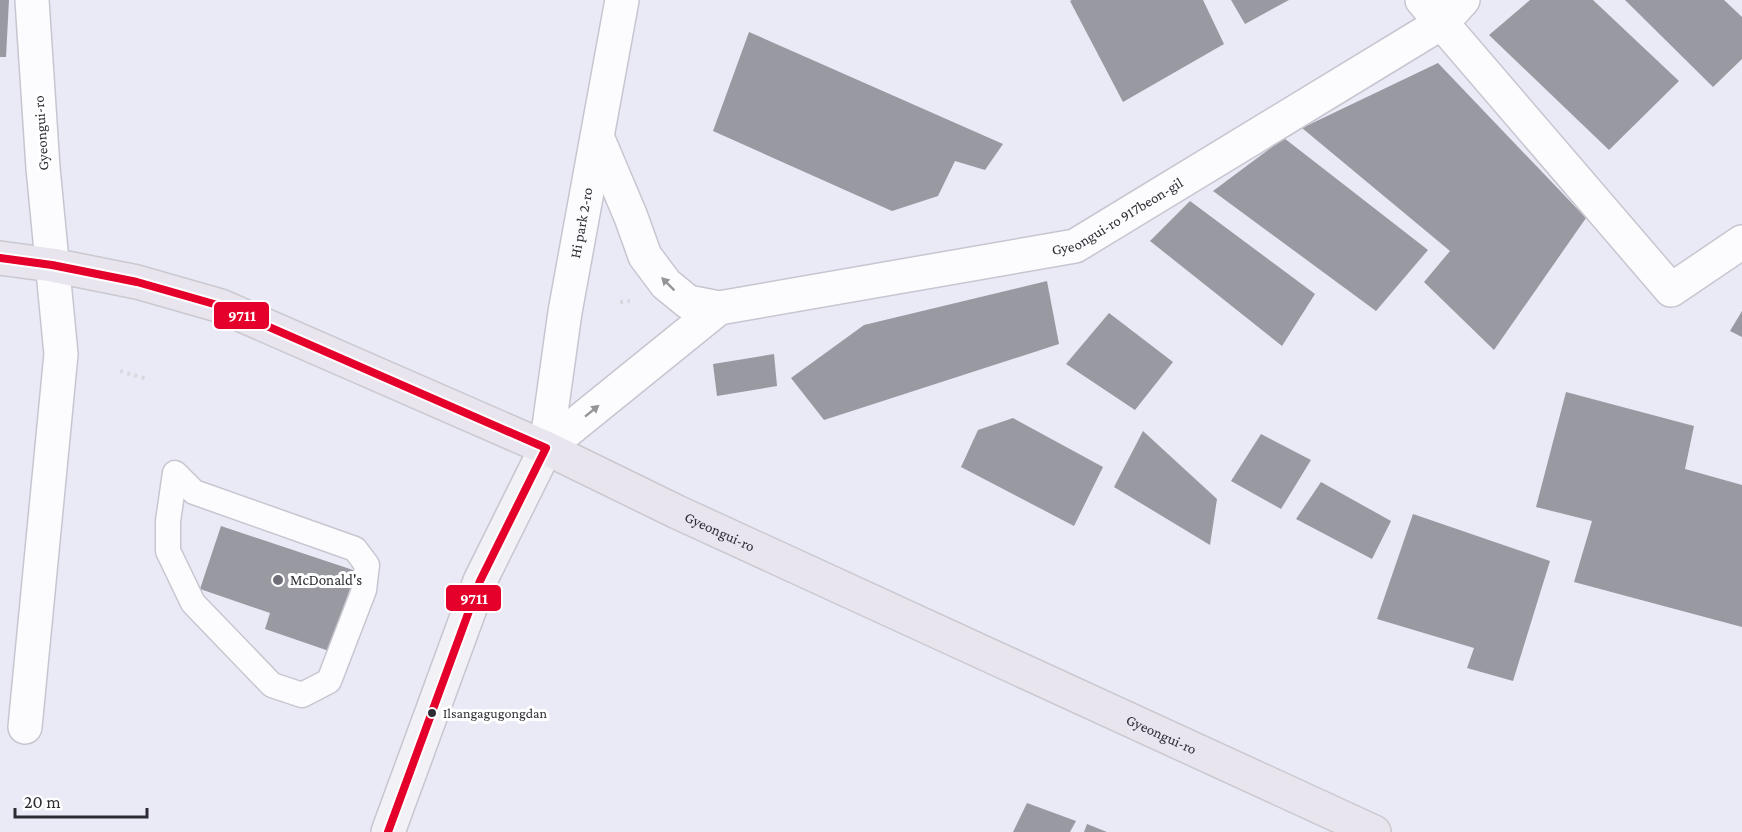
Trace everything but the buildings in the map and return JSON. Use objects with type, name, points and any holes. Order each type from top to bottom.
[{"type":"main road","name":"Gyeongui-ro","points":[[0,258],[52,265],[138,282],[221,306],[546,448],[688,517],[1374,832]]},
{"type":"main road","points":[[388,832],[480,581],[546,448]]},
{"type":"street","name":"Gyeongui-ro","points":[[32,0],[52,265]]},
{"type":"street","name":"Hi park 2-ro","points":[[546,448],[565,312],[622,0]]},
{"type":"street","points":[[1443,7],[1671,290],[1742,242]]},
{"type":"street","name":"Gyeongui-ro 917beon-gil","points":[[719,308],[1075,246],[1443,7]]},
{"type":"street","points":[[597,139],[631,217],[645,256],[666,284],[688,302],[719,308]]},
{"type":"street","points":[[25,727],[61,354],[52,265]]},
{"type":"street","points":[[546,448],[719,308]]},
{"type":"lane","points":[[175,473],[194,492],[355,549],[367,565],[364,590],[329,681],[302,695],[272,686],[193,603],[168,551],[168,521],[175,473]]},
{"type":"path","points":[[120,371],[147,379]]},
{"type":"transit line","name":"9711","points":[[0,258],[52,265],[137,282],[221,306],[546,448],[480,581],[388,832]]},
{"type":"place","name":"McDonald's","points":[[278,580]]},
{"type":"place","name":"Ilsangagugongdan","points":[[432,713]]}]
